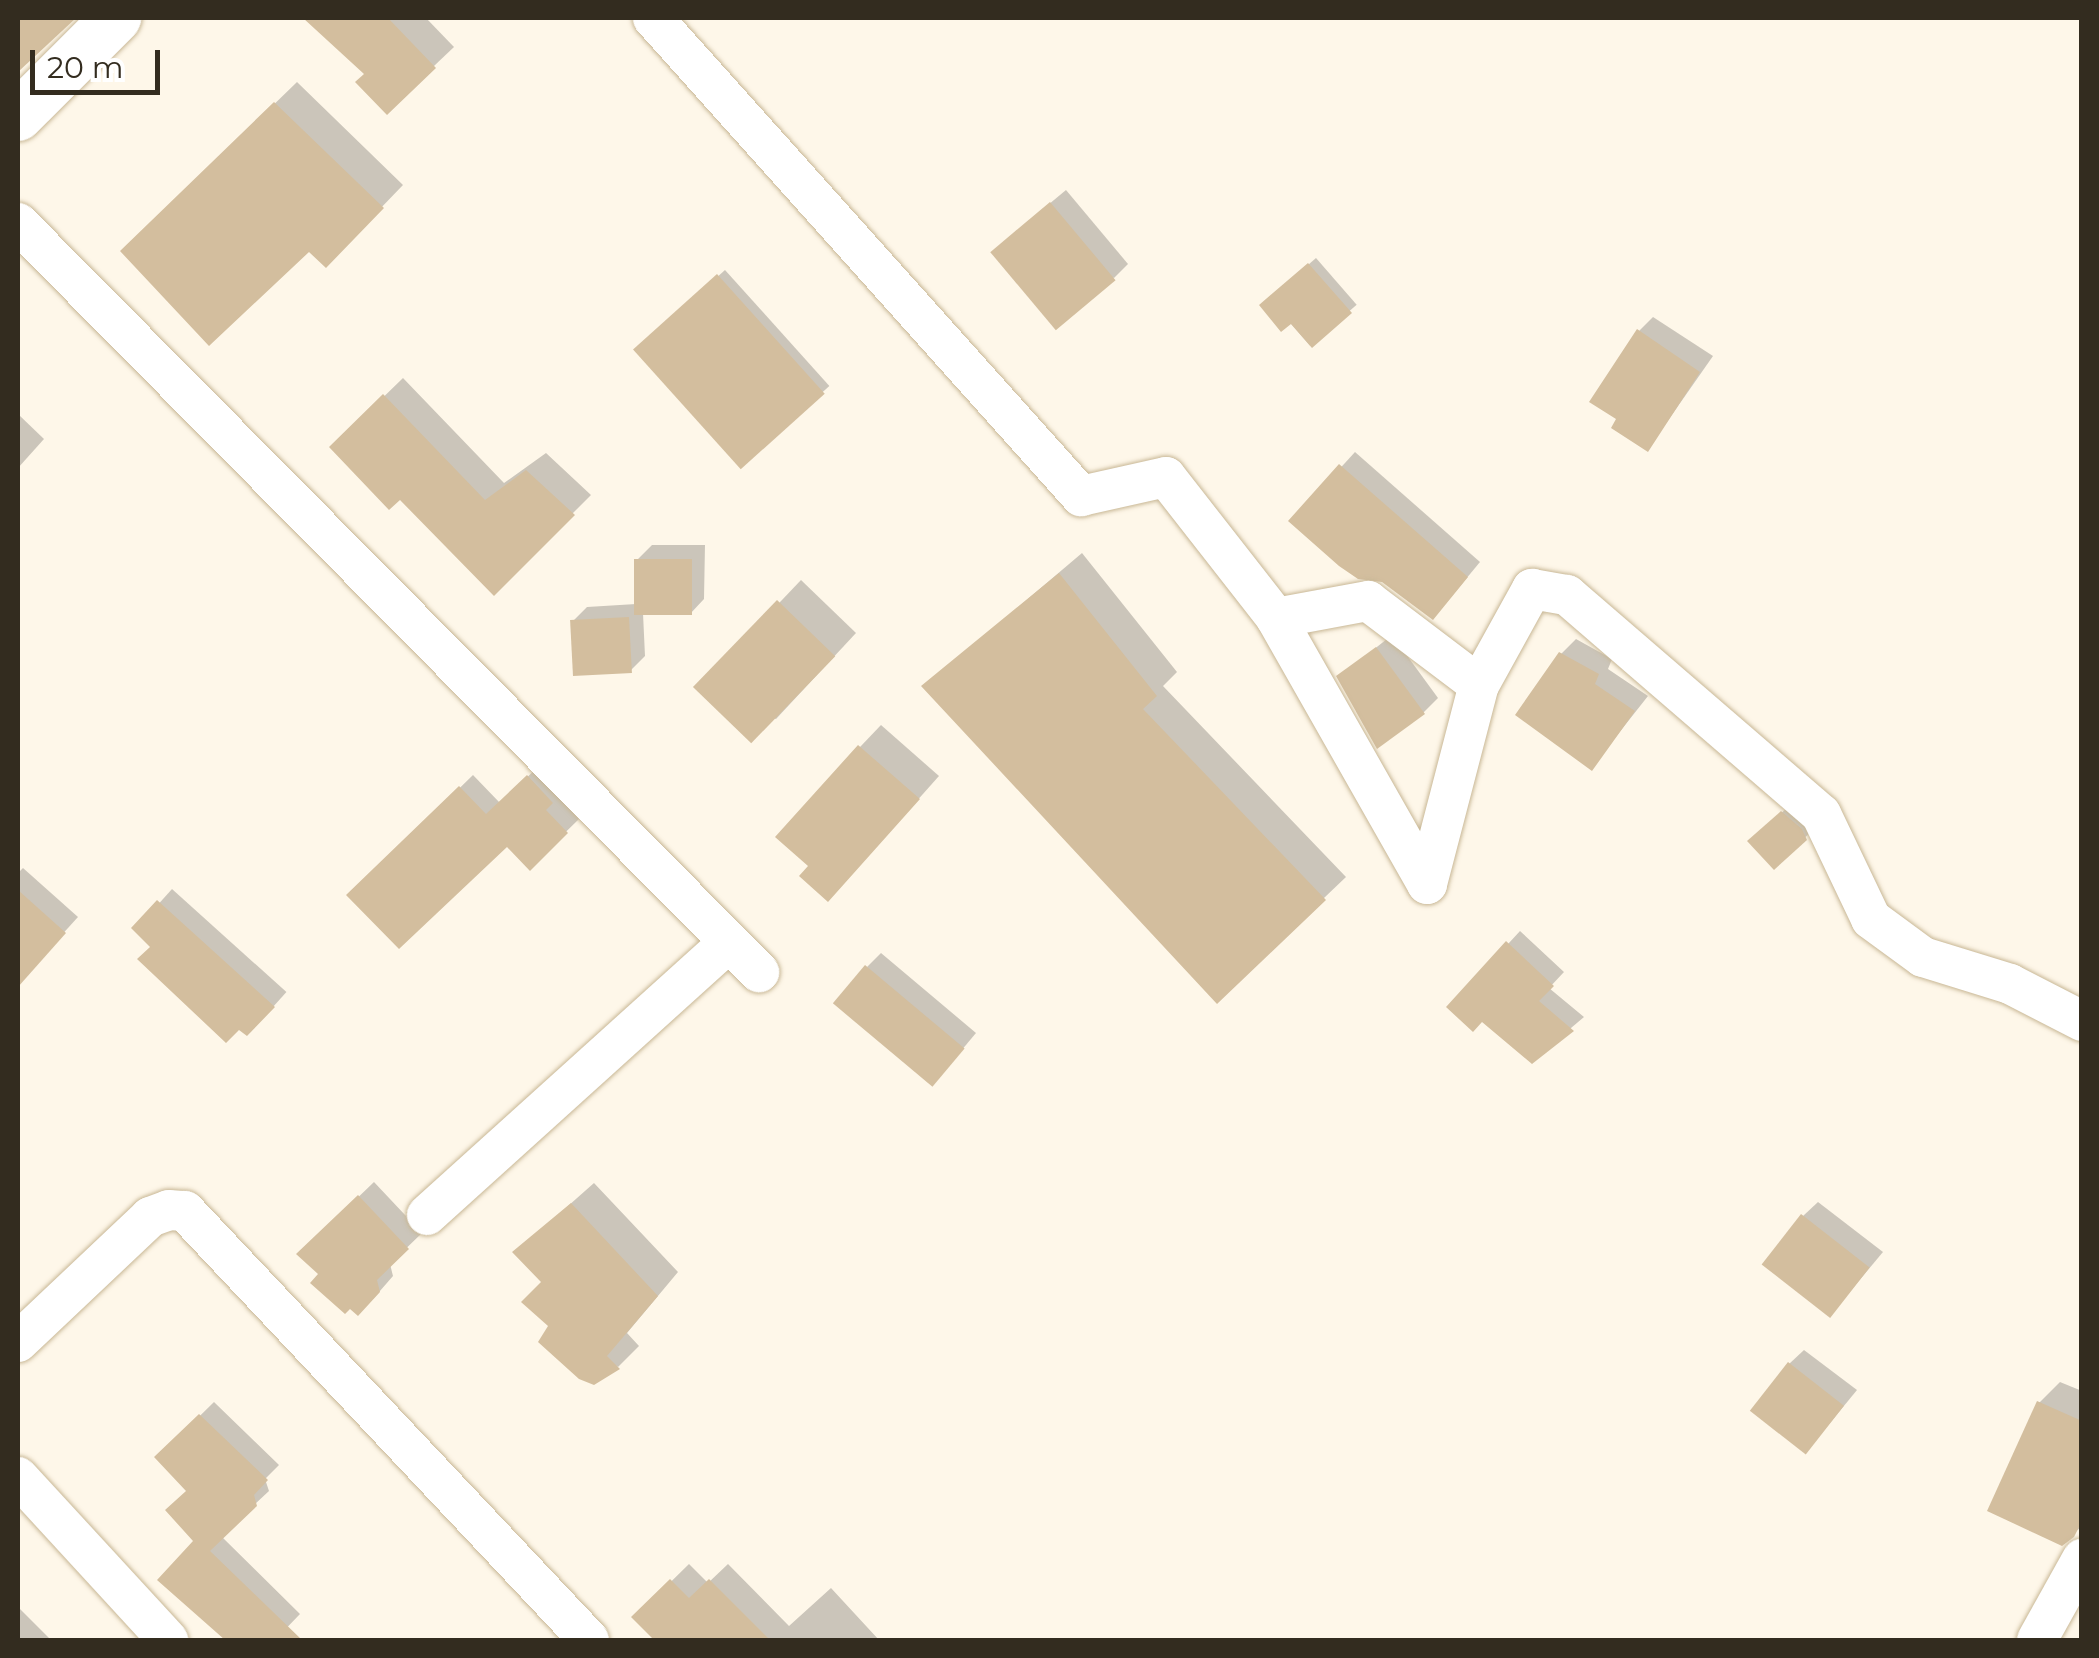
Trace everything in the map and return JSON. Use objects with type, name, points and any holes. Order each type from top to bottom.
[{"type":"street","points":[[18,116],[116,18]]},
{"type":"street","points":[[654,18],[1081,496],[1166,477],[1276,618],[1426,884],[1479,686],[1532,589],[1567,595],[1820,814],[1871,919],[1923,957],[2010,984],[2082,1021]]},
{"type":"street","points":[[18,223],[759,972]]},
{"type":"street","points":[[1276,618],[1368,601],[1479,686]]},
{"type":"street","points":[[427,1214],[729,942]]},
{"type":"street","points":[[18,1342],[150,1217],[169,1210],[185,1211],[589,1640]]},
{"type":"street","points":[[18,1477],[168,1640]]},
{"type":"street","points":[[2037,1640],[2082,1559]]},
{"type":"building","points":[[18,18],[76,18],[18,72]]},
{"type":"building","points":[[303,18],[388,18],[436,68],[387,115],[355,82],[364,74]]},
{"type":"building","points":[[274,102],[384,208],[326,268],[309,252],[209,346],[120,251]]},
{"type":"building","points":[[1050,202],[1116,280],[1056,330],[990,252]]},
{"type":"building","points":[[1308,263],[1352,313],[1312,348],[1291,324],[1281,332],[1259,305]]},
{"type":"building","points":[[717,274],[825,394],[741,469],[633,350]]},
{"type":"building","points":[[1637,329],[1700,372],[1648,452],[1611,428],[1616,419],[1589,402]]},
{"type":"building","points":[[383,394],[485,500],[526,470],[575,515],[494,596],[400,500],[389,510],[329,447]]},
{"type":"building","points":[[1339,464],[1468,577],[1433,620],[1382,582],[1358,579],[1288,521]]},
{"type":"building","points":[[634,559],[692,559],[692,615],[634,615]]},
{"type":"building","points":[[1059,573],[1157,696],[1143,709],[1326,900],[1217,1004],[921,686]]},
{"type":"building","points":[[777,600],[835,656],[751,743],[693,687]]},
{"type":"building","points":[[629,617],[632,673],[573,676],[570,620]]},
{"type":"building","points":[[1376,647],[1425,714],[1377,749],[1336,676]]},
{"type":"building","points":[[1559,652],[1599,674],[1595,684],[1635,711],[1592,771],[1515,715]]},
{"type":"building","points":[[858,745],[920,799],[828,902],[799,876],[808,866],[775,837]]},
{"type":"building","points":[[527,775],[553,803],[546,810],[568,833],[530,871],[507,847],[399,949],[346,895],[459,786],[486,814]]},
{"type":"building","points":[[1781,811],[1802,829],[1807,840],[1774,870],[1747,841]]},
{"type":"building","points":[[18,890],[66,933],[18,987]]},
{"type":"building","points":[[157,900],[275,1007],[247,1036],[239,1030],[226,1043],[137,959],[150,947],[131,928]]},
{"type":"building","points":[[1506,941],[1554,986],[1539,1001],[1574,1031],[1532,1064],[1482,1022],[1473,1032],[1446,1007]]},
{"type":"building","points":[[865,965],[965,1049],[932,1087],[833,1003]]},
{"type":"building","points":[[358,1195],[409,1249],[377,1280],[380,1292],[358,1316],[350,1309],[345,1314],[310,1283],[318,1274],[296,1254]]},
{"type":"building","points":[[571,1203],[658,1296],[607,1356],[620,1369],[594,1385],[579,1379],[538,1342],[548,1326],[521,1302],[541,1282],[512,1252]]},
{"type":"building","points":[[1801,1214],[1870,1268],[1830,1318],[1762,1264]]},
{"type":"building","points":[[1788,1362],[1844,1406],[1806,1455],[1750,1411]]},
{"type":"building","points":[[2037,1401],[2082,1421],[2082,1521],[2074,1537],[2062,1546],[1987,1511]]},
{"type":"building","points":[[199,1414],[268,1480],[254,1495],[257,1506],[210,1551],[302,1640],[225,1640],[157,1580],[193,1541],[165,1510],[186,1491],[154,1457]]},
{"type":"building","points":[[670,1579],[689,1598],[709,1579],[770,1640],[654,1640],[631,1617]]}]
